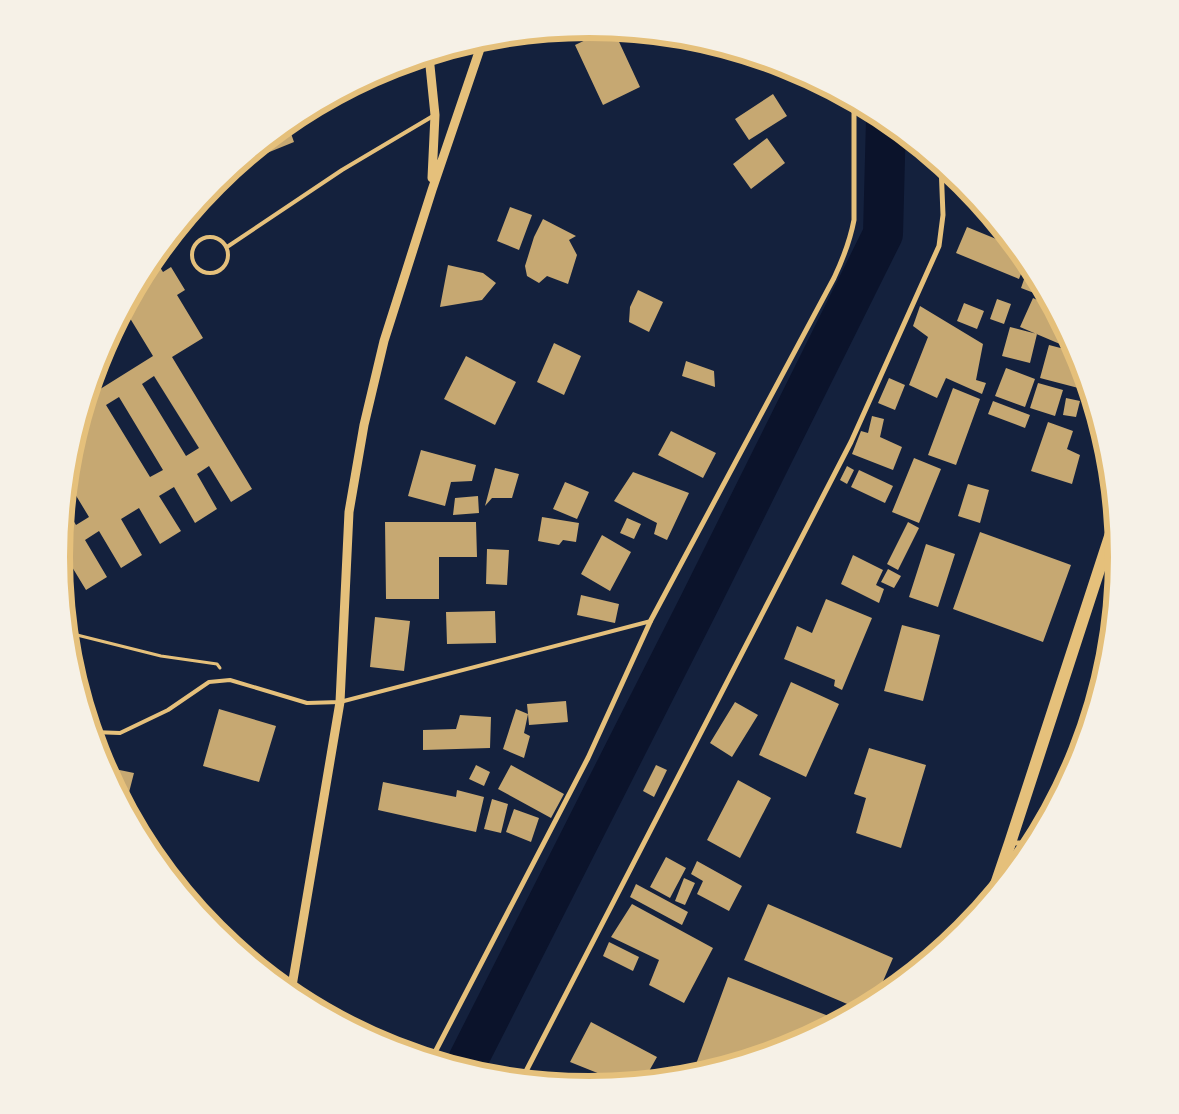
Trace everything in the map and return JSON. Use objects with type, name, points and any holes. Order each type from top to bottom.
[{"type":"main road","points":[[998,878],[1109,541]]},
{"type":"street","points":[[293,983],[340,702],[348,512],[362,435],[384,341],[479,49]]},
{"type":"street","points":[[430,63],[435,115],[432,190]]},
{"type":"street","points":[[435,1053],[588,758],[651,620],[825,296],[845,255],[851,238],[854,220],[854,110]]},
{"type":"street","points":[[525,1072],[851,442],[939,246],[943,215],[941,175]]},
{"type":"street","points":[[1010,843],[1023,843]]},
{"type":"lane","points":[[227,248],[342,170],[435,115]]},
{"type":"lane","points":[[211,236],[216,237],[227,248],[229,258],[227,263],[216,273],[200,270],[194,262],[192,252],[200,239],[211,236]]},
{"type":"lane","points":[[101,732],[120,733],[168,710],[209,682],[230,680],[307,703],[340,702],[651,620]]},
{"type":"path","points":[[76,635],[161,656],[217,664],[230,680]]},
{"type":"building","points":[[590,38],[618,39],[640,87],[603,105],[575,45]]},
{"type":"building","points":[[773,94],[787,116],[749,140],[735,119]]},
{"type":"building","points":[[291,132],[294,142],[259,156]]},
{"type":"building","points":[[767,138],[785,163],[751,189],[733,164]]},
{"type":"building","points":[[510,207],[532,215],[519,250],[497,241]]},
{"type":"building","points":[[543,219],[576,236],[569,240],[577,255],[568,284],[547,276],[539,283],[527,276],[525,266],[534,237]]},
{"type":"building","points":[[967,227],[1002,242],[1022,270],[1019,279],[956,253]]},
{"type":"building","points":[[448,265],[483,273],[496,283],[482,300],[440,307]]},
{"type":"building","points":[[159,266],[163,272],[171,267],[185,290],[177,295],[203,338],[172,357],[252,489],[231,502],[209,466],[197,474],[217,509],[195,523],[174,487],[159,496],[181,531],[160,544],[139,508],[121,519],[142,555],[121,568],[99,531],[85,540],[107,577],[86,590],[70,564],[70,557],[71,517],[76,525],[89,517],[74,492],[88,423],[98,390],[153,356],[129,317]],"holes":[[[154,376],[199,448],[186,456],[142,384]],[[119,397],[163,470],[150,477],[106,405]]]},
{"type":"building","points":[[1025,275],[1035,290],[1034,293],[1021,288]]},
{"type":"building","points":[[638,290],[663,302],[649,332],[629,322],[630,307]]},
{"type":"building","points":[[1033,298],[1042,302],[1063,345],[1020,327]]},
{"type":"building","points":[[997,299],[1011,304],[1004,324],[990,319]]},
{"type":"building","points":[[964,303],[984,311],[977,329],[957,321]]},
{"type":"building","points":[[920,306],[983,344],[976,380],[986,383],[982,394],[946,378],[937,398],[909,385],[928,337],[913,326]]},
{"type":"building","points":[[1010,327],[1037,334],[1030,363],[1002,356]]},
{"type":"building","points":[[554,343],[581,356],[564,395],[537,382]]},
{"type":"building","points":[[1049,345],[1065,349],[1080,389],[1040,378]]},
{"type":"building","points":[[466,356],[516,382],[495,425],[444,399]]},
{"type":"building","points":[[686,361],[714,371],[715,387],[682,376]]},
{"type":"building","points":[[1006,368],[1035,379],[1025,407],[995,396]]},
{"type":"building","points":[[889,378],[905,385],[895,410],[878,403]]},
{"type":"building","points":[[1038,383],[1063,390],[1055,416],[1030,408]]},
{"type":"building","points":[[953,388],[980,399],[956,465],[928,455]]},
{"type":"building","points":[[1066,398],[1080,401],[1076,417],[1063,415]]},
{"type":"building","points":[[993,401],[1030,415],[1025,428],[988,414]]},
{"type":"building","points":[[872,416],[884,419],[880,437],[902,447],[893,470],[852,454],[861,431],[868,433]]},
{"type":"building","points":[[1048,422],[1073,431],[1067,449],[1080,455],[1072,484],[1031,471]]},
{"type":"building","points":[[671,431],[716,453],[703,478],[658,455]]},
{"type":"building","points":[[421,450],[476,465],[472,481],[451,482],[445,506],[408,496]]},
{"type":"building","points":[[914,458],[941,469],[919,523],[892,512]]},
{"type":"building","points":[[847,466],[854,470],[847,484],[840,480]]},
{"type":"building","points":[[495,468],[519,474],[512,498],[492,498],[485,506]]},
{"type":"building","points":[[859,470],[893,486],[885,503],[851,487]]},
{"type":"building","points":[[633,472],[689,493],[667,540],[654,534],[657,523],[614,501]]},
{"type":"building","points":[[565,482],[589,492],[577,519],[553,509]]},
{"type":"building","points":[[968,484],[989,490],[980,523],[958,516]]},
{"type":"building","points":[[478,496],[479,513],[453,515],[455,498]]},
{"type":"building","points":[[542,517],[579,523],[576,542],[563,540],[559,545],[538,541]]},
{"type":"building","points":[[627,518],[641,524],[634,539],[620,533]]},
{"type":"building","points":[[385,522],[476,522],[477,557],[439,557],[439,599],[386,599]]},
{"type":"building","points":[[908,522],[919,528],[898,570],[887,564]]},
{"type":"building","points":[[980,532],[1071,565],[1043,642],[953,609]]},
{"type":"building","points":[[602,535],[631,552],[610,591],[581,574]]},
{"type":"building","points":[[926,544],[955,554],[938,607],[909,597]]},
{"type":"building","points":[[487,549],[509,550],[507,585],[486,584]]},
{"type":"building","points":[[853,555],[883,570],[876,585],[884,589],[879,603],[841,584]]},
{"type":"building","points":[[888,569],[901,576],[894,588],[881,582]]},
{"type":"building","points":[[581,595],[619,604],[615,623],[577,615]]},
{"type":"building","points":[[826,599],[872,618],[842,690],[834,686],[835,680],[784,659],[797,626],[812,633]]},
{"type":"building","points":[[495,611],[496,643],[447,644],[446,612]]},
{"type":"building","points":[[375,617],[410,621],[404,671],[370,667]]},
{"type":"building","points":[[902,625],[940,635],[923,701],[884,691]]},
{"type":"building","points":[[791,682],[839,704],[806,777],[759,755]]},
{"type":"building","points":[[566,701],[568,722],[529,725],[527,704]]},
{"type":"building","points":[[735,702],[758,715],[732,757],[710,743]]},
{"type":"building","points":[[219,709],[276,726],[259,782],[203,766]]},
{"type":"building","points":[[516,709],[528,714],[524,733],[530,736],[524,758],[503,749]]},
{"type":"building","points":[[460,715],[491,717],[490,748],[423,750],[423,730],[456,729]]},
{"type":"building","points":[[869,748],[926,765],[901,848],[856,833],[866,798],[854,794]]},
{"type":"building","points":[[476,765],[490,772],[484,786],[469,779]]},
{"type":"building","points":[[511,765],[564,794],[551,818],[498,789]]},
{"type":"building","points":[[656,765],[667,770],[654,797],[643,791]]},
{"type":"building","points":[[116,769],[134,773],[128,795]]},
{"type":"building","points":[[738,780],[771,798],[740,858],[707,840]]},
{"type":"building","points":[[383,782],[456,797],[457,790],[484,797],[476,832],[378,810]]},
{"type":"building","points":[[492,799],[508,804],[501,833],[484,829]]},
{"type":"building","points":[[514,809],[539,818],[531,842],[506,832]]},
{"type":"building","points":[[666,857],[686,868],[670,898],[650,887]]},
{"type":"building","points":[[697,861],[742,886],[729,911],[697,894],[703,881],[691,874]]},
{"type":"building","points":[[684,878],[695,883],[685,905],[675,901]]},
{"type":"building","points":[[636,884],[688,912],[682,925],[630,897]]},
{"type":"building","points":[[632,904],[713,948],[684,1003],[649,985],[659,960],[611,937]]},
{"type":"building","points":[[768,904],[893,958],[880,987],[851,1006],[744,960]]},
{"type":"building","points":[[609,942],[639,957],[633,971],[603,956]]},
{"type":"building","points":[[728,977],[831,1017],[788,1037],[756,1049],[695,1066]]},
{"type":"building","points":[[591,1022],[657,1057],[648,1073],[623,1075],[604,1076],[570,1062]]},
{"type":"waterway","points":[[467,1062],[699,604],[883,234],[886,131]]}]
